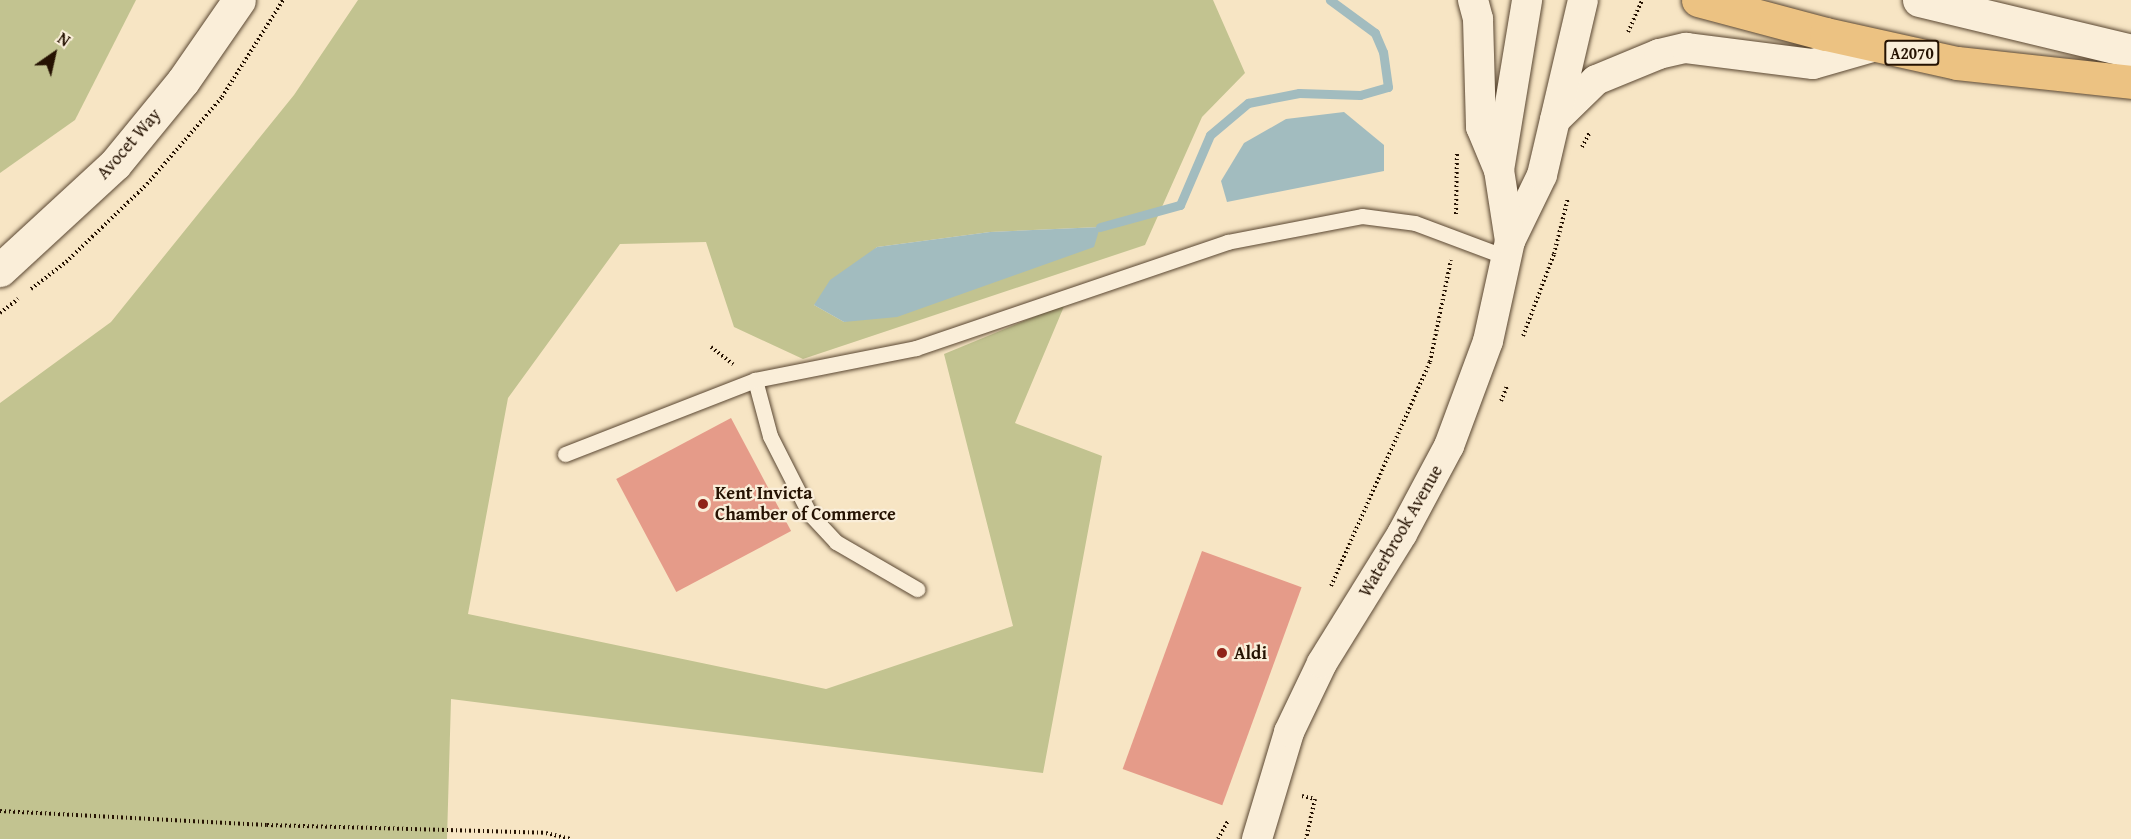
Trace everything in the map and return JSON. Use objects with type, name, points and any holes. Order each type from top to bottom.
[{"type":"highway","name":"A2070","points":[[1698,0],[1876,46],[1957,63],[2131,82]]},
{"type":"street","name":"Avocet Way","points":[[0,270],[115,164],[183,81],[239,0]]},
{"type":"street","name":"Waterbrook Avenue","points":[[1473,0],[1478,19],[1481,127],[1498,170],[1509,250]]},
{"type":"street","name":"Waterbrook Avenue","points":[[1498,170],[1527,0]]},
{"type":"street","name":"Waterbrook Avenue","points":[[1249,839],[1263,809],[1289,732],[1322,663],[1402,534],[1449,446],[1488,341],[1509,250],[1542,175],[1583,0]]},
{"type":"street","points":[[1919,0],[2131,51]]},
{"type":"street","points":[[1555,120],[1596,80],[1659,54],[1686,48],[1813,64],[1876,46]]},
{"type":"street","name":"Waterbrook Avenue","points":[[1257,839],[1263,809]]},
{"type":"lane","points":[[565,454],[755,380],[916,348],[1227,242],[1362,216],[1415,223],[1456,238],[1509,250]]},
{"type":"lane","points":[[755,380],[770,436],[809,513],[836,542],[917,589]]},
{"type":"path","points":[[1329,591],[1430,362],[1456,238],[1457,145]]},
{"type":"path","points":[[1299,795],[1315,799],[1306,839]]},
{"type":"path","points":[[0,811],[267,825],[546,833],[570,839]]},
{"type":"green space","points":[[0,0],[136,0],[75,120],[0,173]]},
{"type":"green space","points":[[358,0],[1213,0],[1245,73],[1202,117],[1145,245],[803,359],[734,327],[706,242],[620,244],[508,398],[468,614],[826,689],[1013,626],[944,354],[1065,304],[1015,423],[1102,456],[1043,773],[451,699],[447,839],[0,839],[0,403],[111,322],[294,95]],"holes":[[[1099,227],[844,322],[814,305],[877,247],[990,232]]]},
{"type":"water","points":[[1344,112],[1384,145],[1384,171],[1227,202],[1221,181],[1244,143],[1286,119]]},
{"type":"water","points":[[1100,227],[1094,247],[897,317],[844,322],[814,305],[830,280],[877,247],[990,232]]},
{"type":"building","name":"Kent Invicta Chamber of Commerce","points":[[731,418],[791,531],[676,592],[616,479]]},
{"type":"building","name":"Aldi","points":[[1202,551],[1302,587],[1222,805],[1123,769]]},
{"type":"waterway","points":[[1100,227],[1180,205],[1210,135],[1248,103],[1299,93],[1360,95],[1388,87],[1383,52],[1375,33],[1330,0]]},
{"type":"place","name":"Kent Invicta Chamber of Commerce","points":[[703,504]]},
{"type":"place","name":"Aldi","points":[[1222,653]]}]
